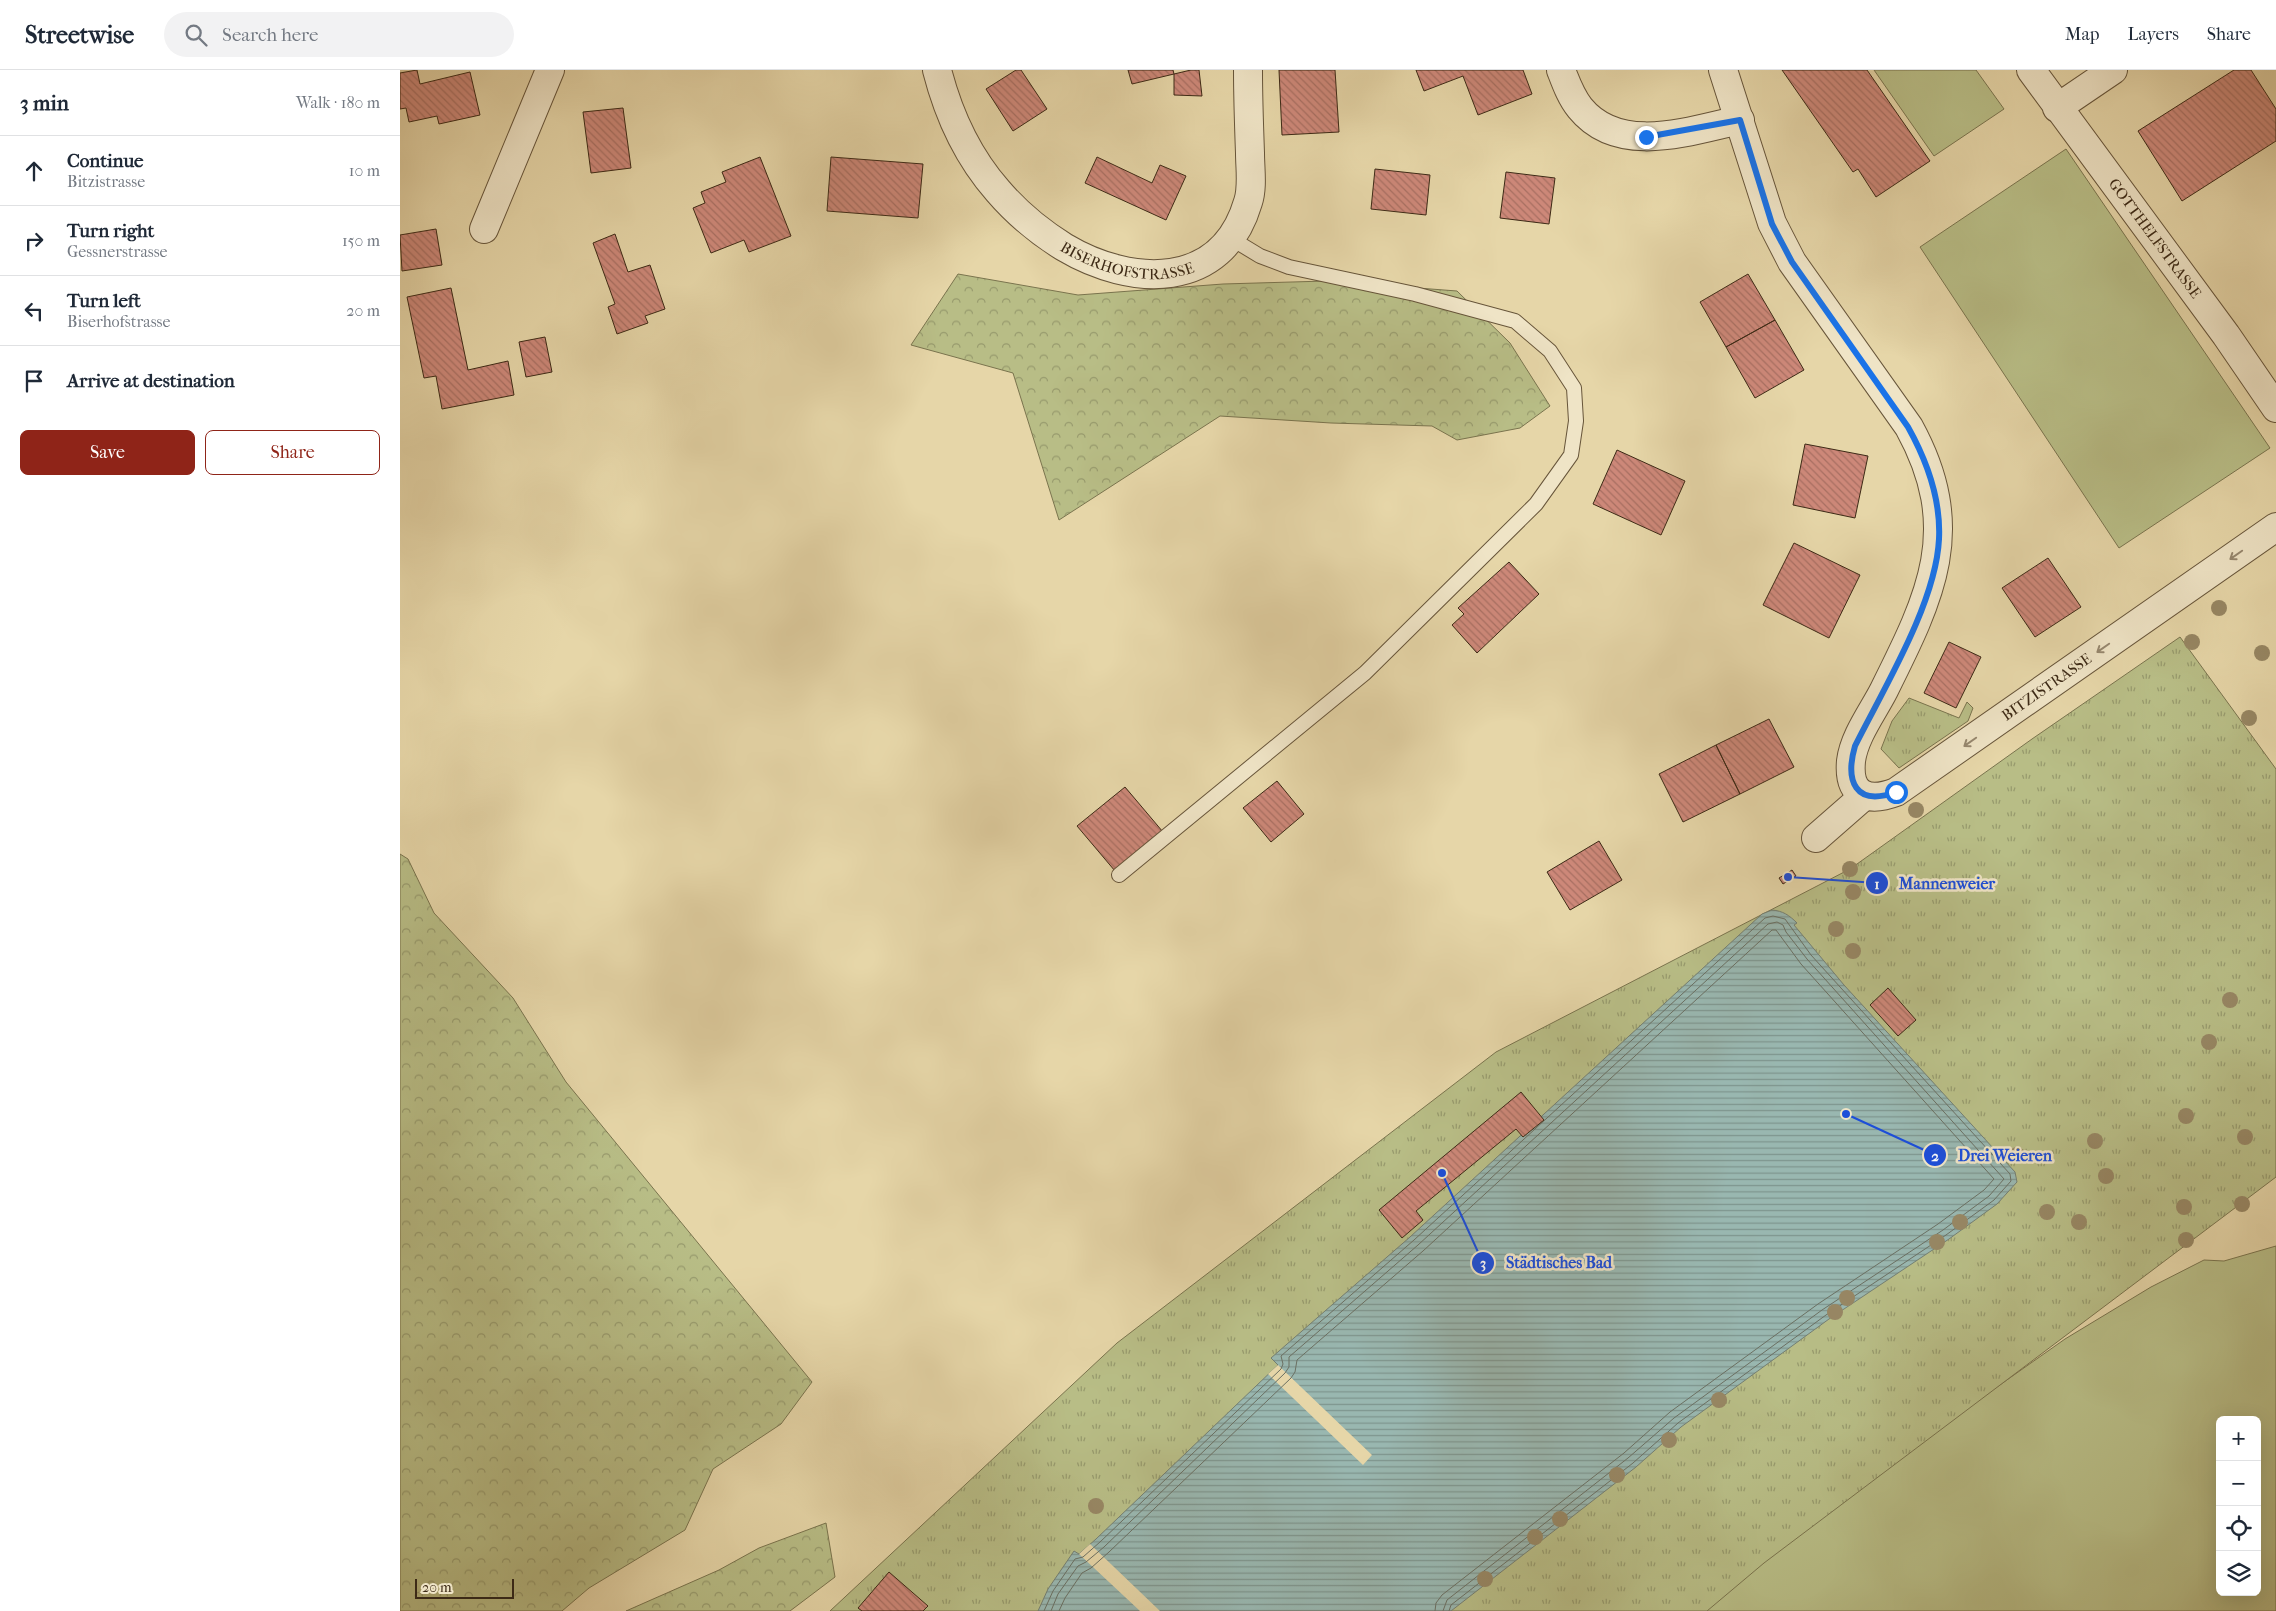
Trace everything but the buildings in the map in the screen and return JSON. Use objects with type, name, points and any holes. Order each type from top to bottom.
[{"type":"street","points":[[484,230],[550,70]]},
{"type":"street","name":"BISERHOFSTRASSE","points":[[937,70],[957,128],[977,164],[997,190],[1022,216],[1065,247],[1104,264],[1135,273],[1154,274],[1176,272],[1198,266],[1219,252],[1232,238],[1249,201],[1251,182],[1248,70]]},
{"type":"street","points":[[1561,70],[1579,106],[1589,118],[1610,130],[1646,137],[1740,120]]},
{"type":"street","points":[[1723,70],[1776,231],[1792,262],[1908,427],[1922,451],[1934,486],[1939,539],[1936,562],[1928,589],[1908,641],[1855,746],[1852,759],[1852,782],[1864,796],[1816,838]]},
{"type":"street","name":"GOTTHELFSTRASSE","points":[[2031,70],[2057,108],[2226,335],[2276,408]]},
{"type":"street","points":[[2057,108],[2113,70]]},
{"type":"street","name":"BITZISTRASSE","points":[[1864,796],[1886,796],[1909,784],[2276,527]]},
{"type":"lane","points":[[1119,875],[1365,673],[1536,504],[1571,455],[1576,421],[1574,388],[1550,351],[1515,320],[1415,294],[1289,267],[1260,256],[1232,238]]},
{"type":"green space","points":[[1874,70],[1976,70],[2004,109],[1934,156]]},
{"type":"green space","points":[[2066,149],[2270,448],[2119,548],[1920,247]]},
{"type":"green space","points":[[958,274],[1078,295],[1223,284],[1326,281],[1457,291],[1510,343],[1550,406],[1520,428],[1457,440],[1432,426],[1331,423],[1220,416],[1059,520],[1013,373],[911,345]]},
{"type":"green space","points":[[2180,637],[2276,769],[2276,1177],[1764,1563],[1707,1611],[830,1611],[1117,1343],[1496,1052],[1850,869],[2032,739]]},
{"type":"green space","points":[[1909,698],[1959,718],[1967,702],[1973,708],[1968,721],[1899,768],[1881,749],[1892,721]]},
{"type":"green space","points":[[400,854],[408,859],[434,913],[513,998],[566,1082],[812,1382],[781,1424],[713,1469],[685,1530],[589,1588],[562,1611],[400,1611]]},
{"type":"green space","points":[[2276,1246],[2276,1611],[1679,1611],[2065,1339],[2151,1287],[2204,1260],[2224,1261]]},
{"type":"green space","points":[[826,1523],[835,1577],[790,1611],[626,1611],[719,1570],[759,1548]]},
{"type":"water","points":[[1772,910],[1786,914],[1797,923],[1794,925],[1844,985],[2015,1172],[2017,1182],[1997,1204],[1949,1239],[1829,1319],[1681,1427],[1636,1467],[1451,1611],[1038,1611],[1048,1589],[1074,1551],[1079,1554],[1096,1539],[1278,1365],[1271,1358],[1410,1237],[1762,914]]},
{"type":"pier","points":[[1278,1365],[1372,1455],[1363,1465],[1268,1374]]},
{"type":"pier","points":[[1090,1544],[1160,1611],[1140,1611],[1079,1554]]},
{"type":"place","name":"Mannenweier","points":[[1788,877]]},
{"type":"place","name":"Drei Weieren","points":[[1846,1114]]},
{"type":"place","name":"Städtisches Bad","points":[[1442,1173]]},
{"type":"route","points":[[1646,137],[1740,120],[1772,224],[1792,262],[1908,427],[1922,451],[1928,466],[1934,486],[1938,515],[1939,539],[1936,562],[1908,641],[1855,746],[1852,759],[1852,782],[1864,796],[1875,798],[1896,792]]}]
